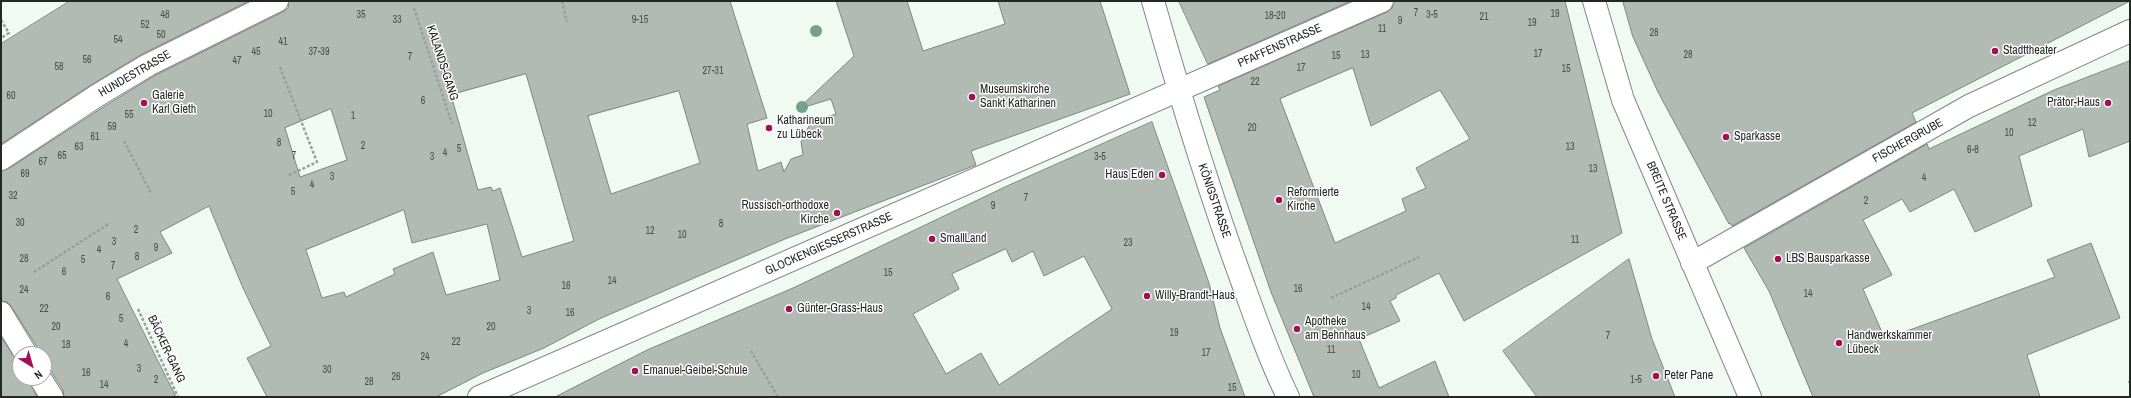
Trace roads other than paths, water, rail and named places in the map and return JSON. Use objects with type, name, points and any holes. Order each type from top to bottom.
[{"type":"street","name":"HUNDESTRASSE","points":[[1,159],[98,95],[148,65],[276,1]]},
{"type":"street","name":"KÖNIGSTRASSE","points":[[1153,1],[1178,91],[1217,212],[1261,332],[1288,397]]},
{"type":"street","name":"PFAFFENSTRASSE","points":[[1178,91],[1382,1]]},
{"type":"street","name":"BREITE STRASSE","points":[[1594,1],[1623,100],[1750,397]]},
{"type":"street","name":"FISCHERGRUBE","points":[[1692,263],[1970,106],[2130,31]]},
{"type":"street","name":"GLOCKENGIESSERSTRASSE","points":[[479,397],[1178,91]]},
{"type":"street","points":[[1,313],[21,346]]},
{"type":"street","points":[[45,386],[52,397]]},
{"type":"place","name":"Stadttheater","points":[[1995,51]]},
{"type":"place","name":"Museumskirche Sankt Katharinen","points":[[972,97]]},
{"type":"place","name":"Galerie Karl Gieth","points":[[144,103]]},
{"type":"place","name":"Prätor-Haus","points":[[2108,103]]},
{"type":"place","name":"Katharineum zu Lübeck","points":[[769,128]]},
{"type":"place","name":"Sparkasse","points":[[1726,137]]},
{"type":"place","name":"Haus Eden","points":[[1162,175]]},
{"type":"place","name":"Reformierte Kirche","points":[[1279,200]]},
{"type":"place","name":"Russisch-orthodoxe Kirche","points":[[837,213]]},
{"type":"place","name":"SmallLand","points":[[932,239]]},
{"type":"place","name":"LBS Bausparkasse","points":[[1778,259]]},
{"type":"place","name":"Willy-Brandt-Haus","points":[[1147,296]]},
{"type":"place","name":"Günter-Grass-Haus","points":[[789,309]]},
{"type":"place","name":"Apotheke am Behnhaus","points":[[1297,329]]},
{"type":"place","name":"Handwerkskammer Lübeck","points":[[1839,343]]},
{"type":"place","name":"Emanuel-Geibel-Schule","points":[[635,371]]},
{"type":"place","name":"Peter Pane","points":[[1656,376]]}]
